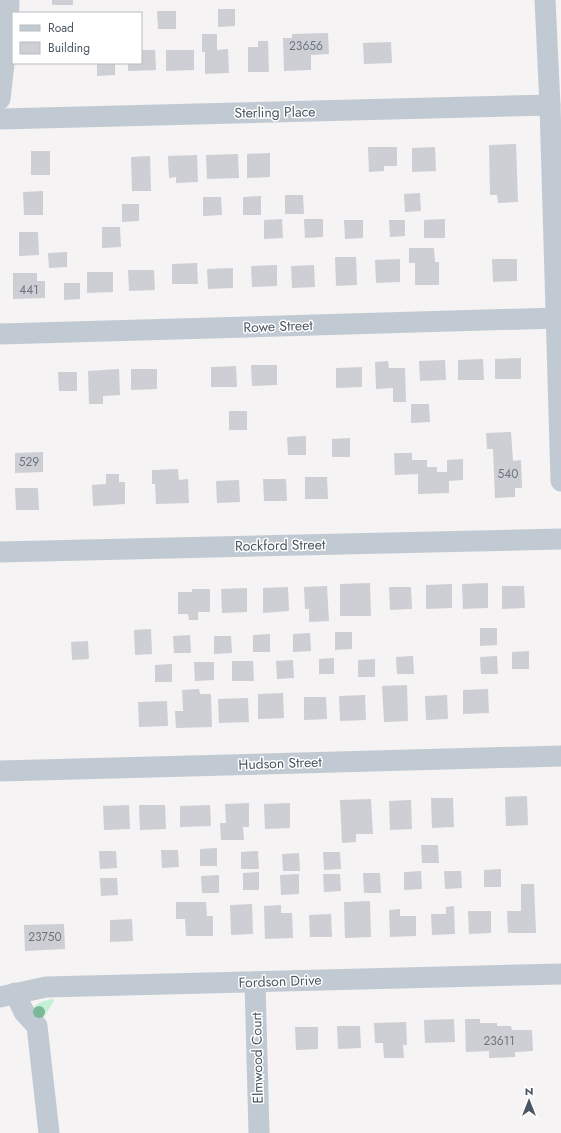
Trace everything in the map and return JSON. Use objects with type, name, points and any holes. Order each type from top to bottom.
[{"type":"street","points":[[0,99],[8,28],[9,0]]},
{"type":"street","points":[[545,0],[550,105],[561,481]]},
{"type":"street","name":"Sterling Place","points":[[0,119],[550,105]]},
{"type":"street","name":"Rowe Street","points":[[0,334],[556,318]]},
{"type":"street","name":"Rockford Street","points":[[0,552],[561,538]]},
{"type":"street","name":"Hudson Street","points":[[0,771],[561,756]]},
{"type":"street","name":"Fordson Drive","points":[[7,995],[46,987],[561,974]]},
{"type":"street","name":"Elmwood Court","points":[[255,982],[259,1133]]},
{"type":"street","points":[[7,995],[37,1026],[49,1133]]},
{"type":"green space","points":[[52,999],[54,1001],[44,1017],[41,1018],[33,1011],[38,1004]]},
{"type":"building","points":[[52,0],[73,0],[73,5],[52,5]]},
{"type":"building","points":[[218,9],[235,9],[235,26],[218,27]]},
{"type":"building","points":[[157,11],[176,11],[176,29],[158,29]]},
{"type":"building","points":[[328,33],[329,54],[311,55],[311,70],[284,71],[283,38],[292,38],[292,34]]},
{"type":"building","points":[[202,34],[217,34],[217,50],[228,49],[229,73],[205,74],[205,52],[202,52]]},
{"type":"building","points":[[258,41],[268,41],[269,72],[248,72],[248,47],[258,47]]},
{"type":"building","points":[[391,42],[392,63],[364,64],[363,43]]},
{"type":"building","points":[[142,50],[155,50],[156,70],[128,71],[128,64],[142,64]]},
{"type":"building","points":[[166,50],[194,50],[194,70],[166,71]]},
{"type":"building","points":[[97,64],[115,64],[115,75],[97,76]]},
{"type":"building","points":[[516,144],[518,202],[498,203],[497,195],[490,195],[489,145]]},
{"type":"building","points":[[368,147],[397,147],[397,166],[384,166],[384,171],[369,172]]},
{"type":"building","points":[[435,147],[436,171],[412,172],[412,148]]},
{"type":"building","points":[[31,151],[50,151],[50,175],[31,175]]},
{"type":"building","points":[[270,153],[270,177],[247,178],[247,154]]},
{"type":"building","points":[[238,154],[239,178],[207,179],[206,155]]},
{"type":"building","points":[[197,155],[198,182],[176,183],[176,177],[169,178],[168,156]]},
{"type":"building","points":[[150,156],[151,191],[132,191],[131,157]]},
{"type":"building","points":[[43,191],[43,215],[24,215],[23,192]]},
{"type":"building","points":[[420,193],[421,211],[405,212],[404,194]]},
{"type":"building","points":[[285,195],[303,195],[304,214],[285,214]]},
{"type":"building","points":[[261,196],[261,215],[243,215],[243,197]]},
{"type":"building","points":[[203,197],[221,197],[222,215],[203,216]]},
{"type":"building","points":[[122,204],[139,204],[139,221],[122,222]]},
{"type":"building","points":[[282,219],[283,238],[264,239],[264,220]]},
{"type":"building","points":[[304,219],[323,219],[323,237],[305,238]]},
{"type":"building","points":[[445,219],[445,238],[424,238],[424,220]]},
{"type":"building","points":[[344,220],[363,220],[363,238],[345,239]]},
{"type":"building","points":[[389,220],[405,220],[405,236],[390,237]]},
{"type":"building","points":[[102,227],[120,227],[121,247],[102,248]]},
{"type":"building","points":[[19,232],[38,232],[39,255],[19,256]]},
{"type":"building","points":[[409,248],[434,248],[435,262],[439,262],[439,285],[415,285],[415,263],[409,263]]},
{"type":"building","points":[[67,252],[67,267],[49,268],[48,253]]},
{"type":"building","points":[[335,257],[356,257],[357,285],[336,286]]},
{"type":"building","points":[[400,259],[400,282],[376,283],[375,260]]},
{"type":"building","points":[[492,259],[517,259],[517,281],[493,282]]},
{"type":"building","points":[[197,263],[198,284],[172,284],[172,264]]},
{"type":"building","points":[[277,265],[277,286],[252,287],[251,266]]},
{"type":"building","points":[[314,265],[315,287],[292,288],[291,266]]},
{"type":"building","points":[[233,268],[233,288],[208,289],[207,269]]},
{"type":"building","points":[[128,270],[154,270],[155,290],[129,291]]},
{"type":"building","points":[[87,272],[113,272],[113,292],[87,293]]},
{"type":"building","points":[[13,273],[37,273],[37,281],[45,281],[45,298],[13,299]]},
{"type":"building","points":[[64,283],[80,283],[80,299],[64,300]]},
{"type":"building","points":[[521,358],[521,379],[495,379],[495,359]]},
{"type":"building","points":[[483,359],[484,380],[458,380],[458,360]]},
{"type":"building","points":[[445,360],[446,380],[420,381],[419,361]]},
{"type":"building","points":[[388,361],[389,368],[405,368],[406,402],[393,402],[393,388],[376,389],[375,362]]},
{"type":"building","points":[[251,365],[277,365],[277,385],[252,386]]},
{"type":"building","points":[[236,366],[237,387],[211,387],[211,367]]},
{"type":"building","points":[[362,367],[362,387],[336,388],[336,368]]},
{"type":"building","points":[[119,369],[120,395],[103,396],[103,404],[89,404],[88,371]]},
{"type":"building","points":[[131,369],[157,369],[157,389],[131,390]]},
{"type":"building","points":[[58,372],[77,372],[77,391],[59,391]]},
{"type":"building","points":[[411,404],[429,404],[430,422],[411,423]]},
{"type":"building","points":[[229,411],[247,411],[247,430],[229,430]]},
{"type":"building","points":[[511,432],[513,461],[521,460],[522,488],[515,488],[515,497],[495,498],[493,449],[487,449],[486,433]]},
{"type":"building","points":[[306,436],[306,455],[288,455],[287,437]]},
{"type":"building","points":[[350,438],[350,457],[332,457],[332,439]]},
{"type":"building","points":[[43,452],[43,472],[15,473],[15,453]]},
{"type":"building","points":[[394,453],[412,453],[412,460],[427,460],[427,467],[437,467],[437,472],[447,472],[447,460],[463,459],[463,480],[449,481],[449,493],[418,494],[418,474],[395,475]]},
{"type":"building","points":[[178,469],[179,480],[188,479],[189,503],[156,504],[155,484],[152,484],[152,470]]},
{"type":"building","points":[[106,474],[119,474],[119,482],[125,482],[125,504],[93,506],[92,485],[106,484]]},
{"type":"building","points":[[305,477],[327,477],[328,499],[305,499]]},
{"type":"building","points":[[263,479],[286,479],[287,501],[264,501]]},
{"type":"building","points":[[239,480],[240,502],[217,503],[216,481]]},
{"type":"building","points":[[15,488],[38,488],[39,510],[16,510]]},
{"type":"building","points":[[370,583],[371,616],[340,616],[340,584]]},
{"type":"building","points":[[488,583],[488,608],[463,609],[462,584]]},
{"type":"building","points":[[452,584],[452,608],[426,609],[426,585]]},
{"type":"building","points":[[327,586],[329,621],[309,622],[309,609],[305,609],[304,587]]},
{"type":"building","points":[[502,586],[524,586],[525,608],[502,609]]},
{"type":"building","points":[[288,587],[289,611],[263,613],[263,588]]},
{"type":"building","points":[[389,587],[411,587],[412,609],[390,610]]},
{"type":"building","points":[[247,588],[247,612],[222,613],[221,589]]},
{"type":"building","points":[[192,589],[210,589],[210,612],[198,612],[198,620],[189,620],[188,614],[178,614],[178,592],[192,592]]},
{"type":"building","points":[[480,628],[497,628],[497,645],[480,646]]},
{"type":"building","points":[[151,629],[152,654],[135,655],[134,630]]},
{"type":"building","points":[[335,632],[352,632],[352,649],[335,650]]},
{"type":"building","points":[[310,633],[311,651],[293,652],[293,634]]},
{"type":"building","points":[[270,634],[270,652],[253,652],[253,635]]},
{"type":"building","points":[[190,635],[191,653],[174,653],[173,636]]},
{"type":"building","points":[[214,636],[231,636],[232,653],[214,654]]},
{"type":"building","points":[[88,641],[89,659],[72,660],[71,642]]},
{"type":"building","points":[[529,651],[529,669],[512,669],[512,652]]},
{"type":"building","points":[[413,656],[414,674],[397,674],[396,657]]},
{"type":"building","points":[[497,656],[498,674],[481,674],[480,657]]},
{"type":"building","points":[[334,658],[334,674],[319,674],[319,659]]},
{"type":"building","points":[[375,659],[375,677],[358,677],[358,660]]},
{"type":"building","points":[[293,660],[294,678],[277,679],[276,661]]},
{"type":"building","points":[[232,661],[253,661],[254,681],[232,681]]},
{"type":"building","points":[[194,662],[214,662],[214,680],[195,681]]},
{"type":"building","points":[[172,664],[172,682],[155,682],[155,665]]},
{"type":"building","points":[[407,685],[408,721],[384,722],[382,686]]},
{"type":"building","points":[[199,689],[200,694],[211,694],[212,727],[176,728],[175,711],[183,711],[182,690]]},
{"type":"building","points":[[488,689],[489,713],[463,714],[463,690]]},
{"type":"building","points":[[283,693],[284,718],[258,719],[258,694]]},
{"type":"building","points":[[365,695],[366,720],[340,721],[339,696]]},
{"type":"building","points":[[447,695],[448,719],[426,720],[425,696]]},
{"type":"building","points":[[304,697],[326,697],[327,719],[304,720]]},
{"type":"building","points":[[248,698],[249,722],[219,723],[218,699]]},
{"type":"building","points":[[167,701],[168,726],[139,727],[138,702]]},
{"type":"building","points":[[527,796],[528,825],[506,826],[505,797]]},
{"type":"building","points":[[431,798],[453,798],[454,827],[432,828]]},
{"type":"building","points":[[371,799],[373,834],[356,834],[356,842],[342,843],[340,800]]},
{"type":"building","points":[[411,800],[412,829],[390,830],[389,801]]},
{"type":"building","points":[[249,803],[249,827],[243,827],[244,840],[221,840],[220,823],[226,823],[225,804]]},
{"type":"building","points":[[290,803],[290,828],[265,829],[264,804]]},
{"type":"building","points":[[129,805],[130,829],[104,830],[103,806]]},
{"type":"building","points":[[139,805],[165,805],[166,829],[140,830]]},
{"type":"building","points":[[210,805],[211,826],[180,827],[180,806]]},
{"type":"building","points":[[421,845],[438,845],[439,863],[422,863]]},
{"type":"building","points":[[217,848],[217,866],[200,866],[200,849]]},
{"type":"building","points":[[161,850],[178,850],[179,867],[162,868]]},
{"type":"building","points":[[99,851],[116,851],[117,868],[100,869]]},
{"type":"building","points":[[258,851],[259,869],[241,869],[241,852]]},
{"type":"building","points":[[323,852],[340,852],[341,869],[324,870]]},
{"type":"building","points":[[299,853],[300,871],[283,871],[282,854]]},
{"type":"building","points":[[501,869],[501,887],[484,887],[484,870]]},
{"type":"building","points":[[421,871],[422,889],[404,890],[404,872]]},
{"type":"building","points":[[444,871],[461,871],[462,888],[445,889]]},
{"type":"building","points":[[259,872],[259,890],[243,890],[243,873]]},
{"type":"building","points":[[363,873],[380,873],[381,893],[364,893]]},
{"type":"building","points":[[299,874],[299,894],[281,895],[280,875]]},
{"type":"building","points":[[323,874],[340,874],[341,891],[324,892]]},
{"type":"building","points":[[219,875],[219,893],[202,893],[201,876]]},
{"type":"building","points":[[100,878],[117,878],[118,895],[101,896]]},
{"type":"building","points":[[521,884],[534,884],[536,933],[508,933],[507,911],[521,911]]},
{"type":"building","points":[[370,901],[371,937],[345,938],[344,902]]},
{"type":"building","points":[[176,902],[206,902],[207,916],[213,916],[213,936],[186,936],[185,919],[176,919]]},
{"type":"building","points":[[252,904],[253,934],[231,935],[230,905]]},
{"type":"building","points":[[281,905],[281,913],[292,913],[293,938],[265,939],[264,906]]},
{"type":"building","points":[[454,906],[455,934],[432,935],[431,914],[446,914],[446,907]]},
{"type":"building","points":[[400,909],[400,916],[416,916],[416,936],[390,937],[389,910]]},
{"type":"building","points":[[468,911],[491,911],[491,933],[469,934]]},
{"type":"building","points":[[331,914],[332,937],[310,937],[309,915]]},
{"type":"building","points":[[132,919],[133,941],[110,942],[110,920]]},
{"type":"building","points":[[64,924],[65,949],[25,951],[24,925]]},
{"type":"building","points":[[454,1019],[455,1042],[425,1043],[424,1020]]},
{"type":"building","points":[[465,1019],[480,1019],[480,1023],[497,1023],[497,1026],[511,1026],[512,1030],[532,1030],[533,1051],[515,1052],[515,1057],[489,1058],[489,1051],[466,1052]]},
{"type":"building","points":[[406,1022],[407,1045],[403,1045],[404,1058],[384,1058],[383,1043],[375,1043],[374,1023]]},
{"type":"building","points":[[337,1026],[360,1026],[361,1048],[338,1049]]},
{"type":"building","points":[[295,1027],[318,1027],[318,1049],[296,1050]]}]
